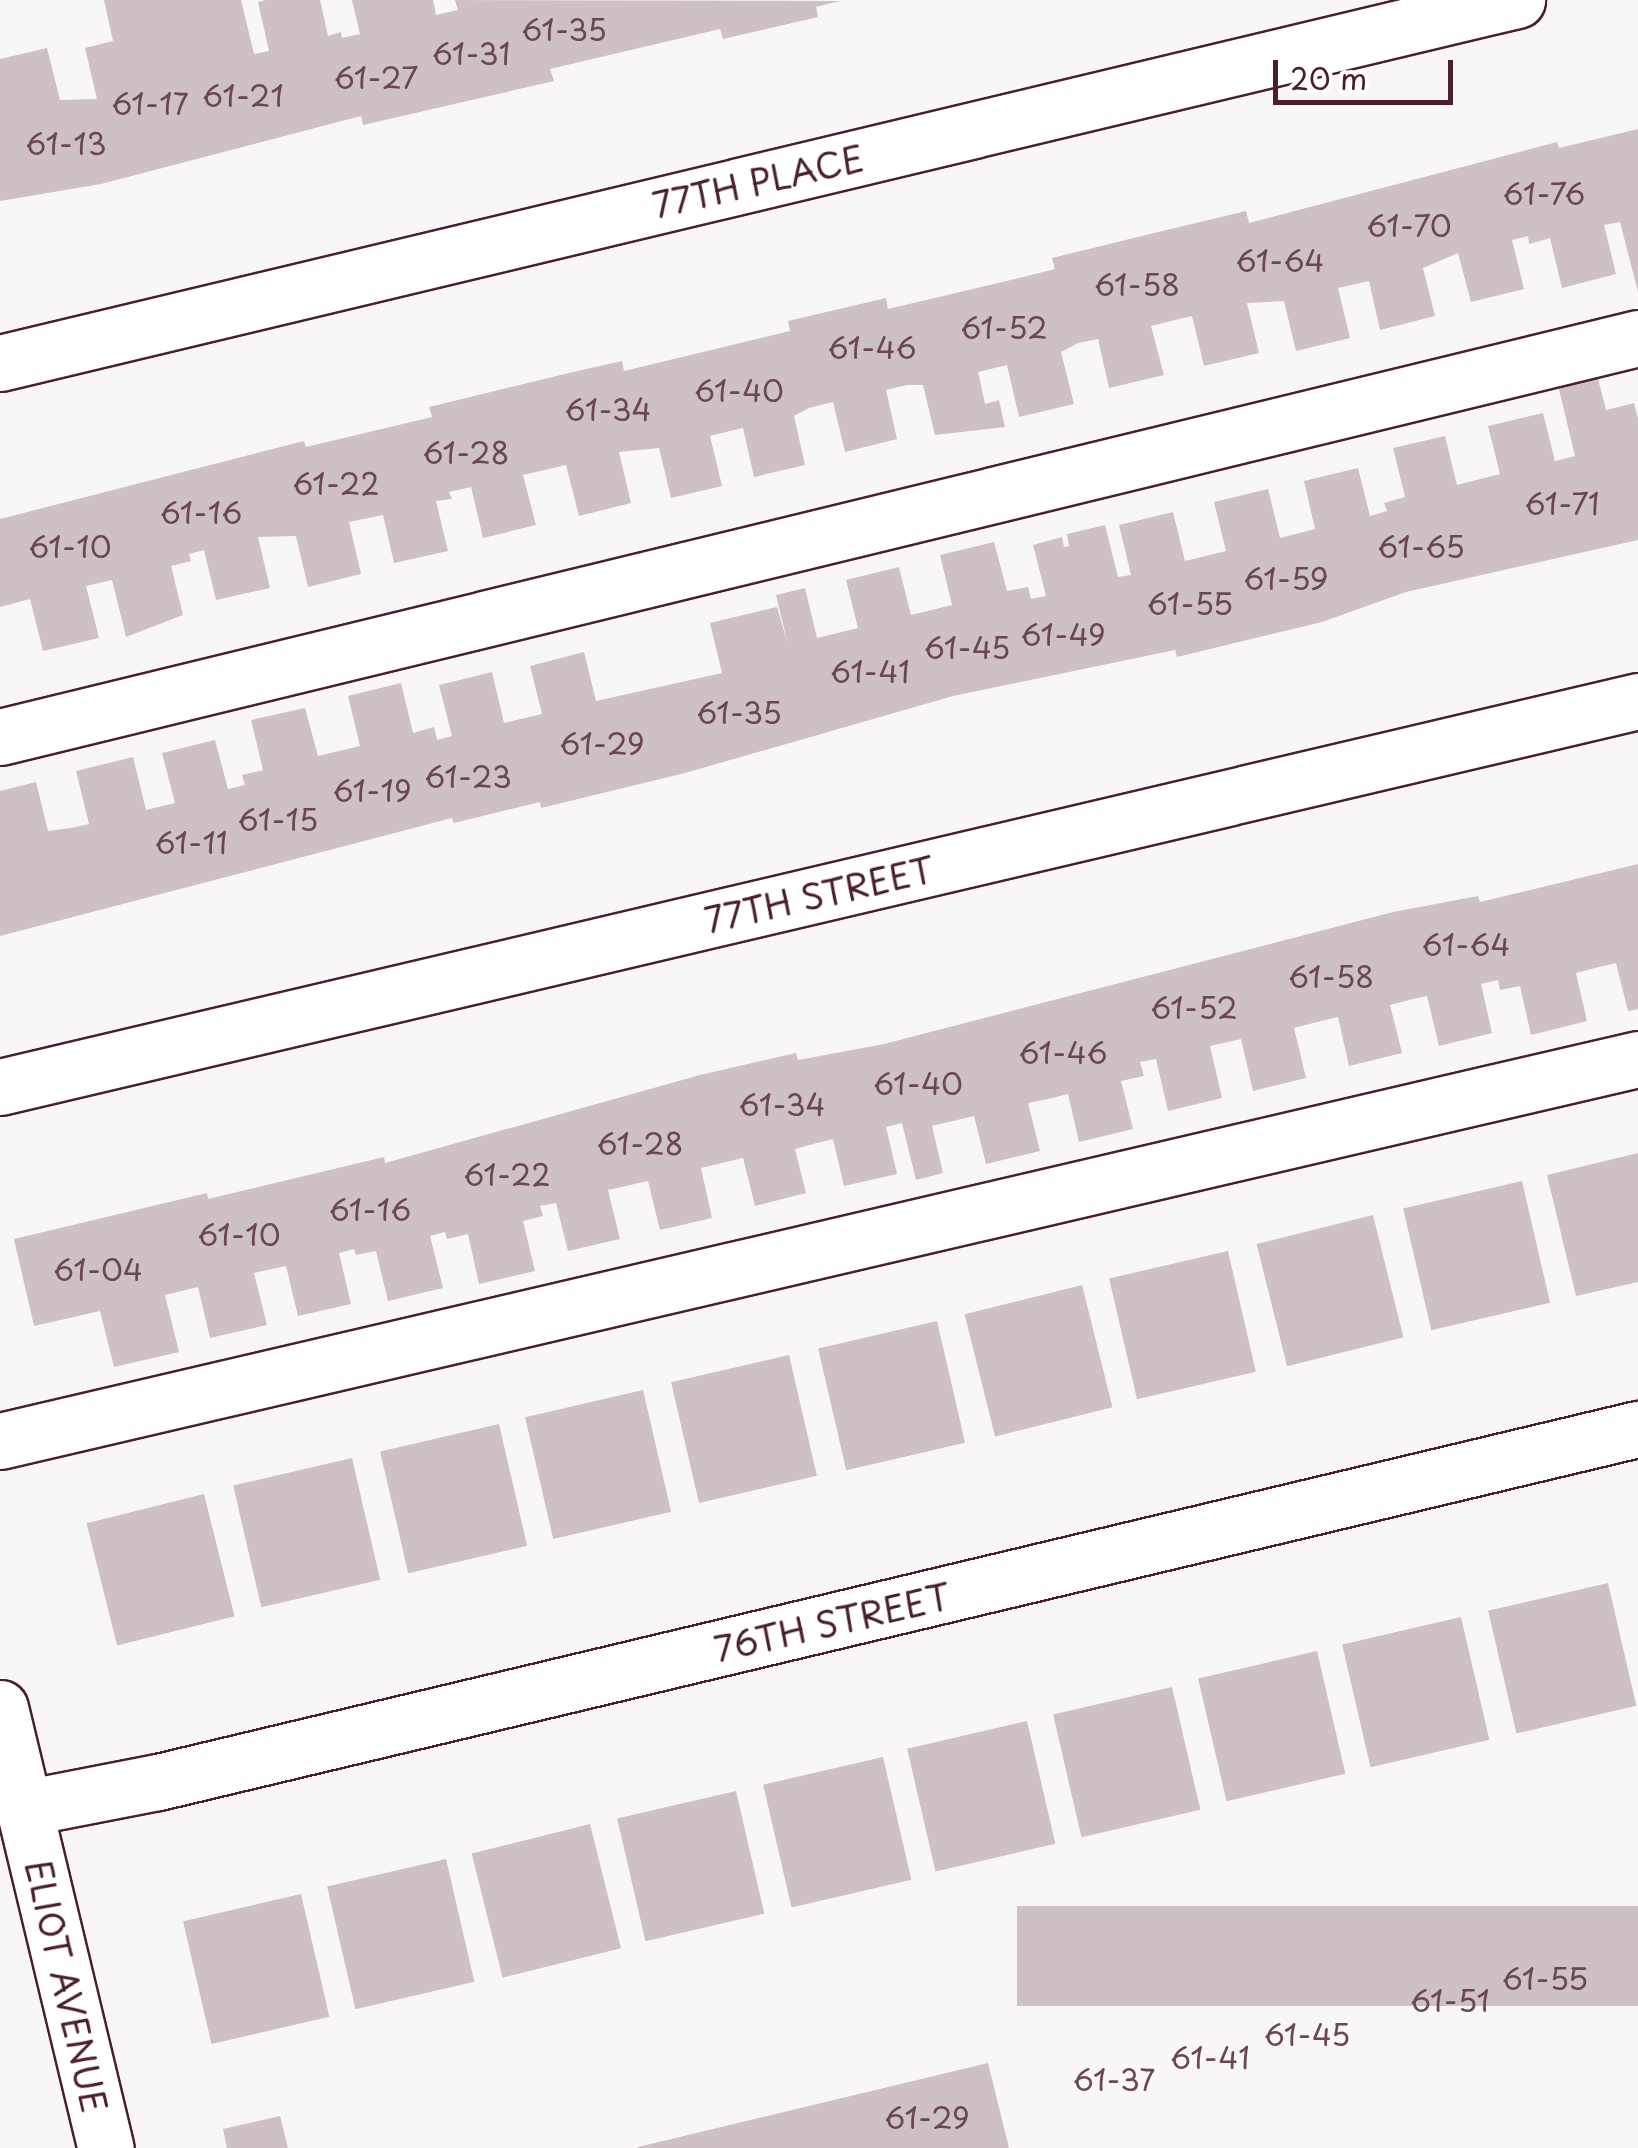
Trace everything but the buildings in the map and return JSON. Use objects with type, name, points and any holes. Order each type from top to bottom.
[{"type":"street","name":"77TH PLACE","points":[[0,363],[1517,0]]},
{"type":"street","points":[[0,737],[1638,338]]},
{"type":"street","name":"77TH STREET","points":[[0,1087],[1638,701]]},
{"type":"street","points":[[0,1442],[1638,1059]]},
{"type":"street","name":"76TH STREET","points":[[24,1808],[177,1778],[1638,1430]]},
{"type":"street","name":"ELIOT AVENUE","points":[[0,1708],[106,2148]]}]
